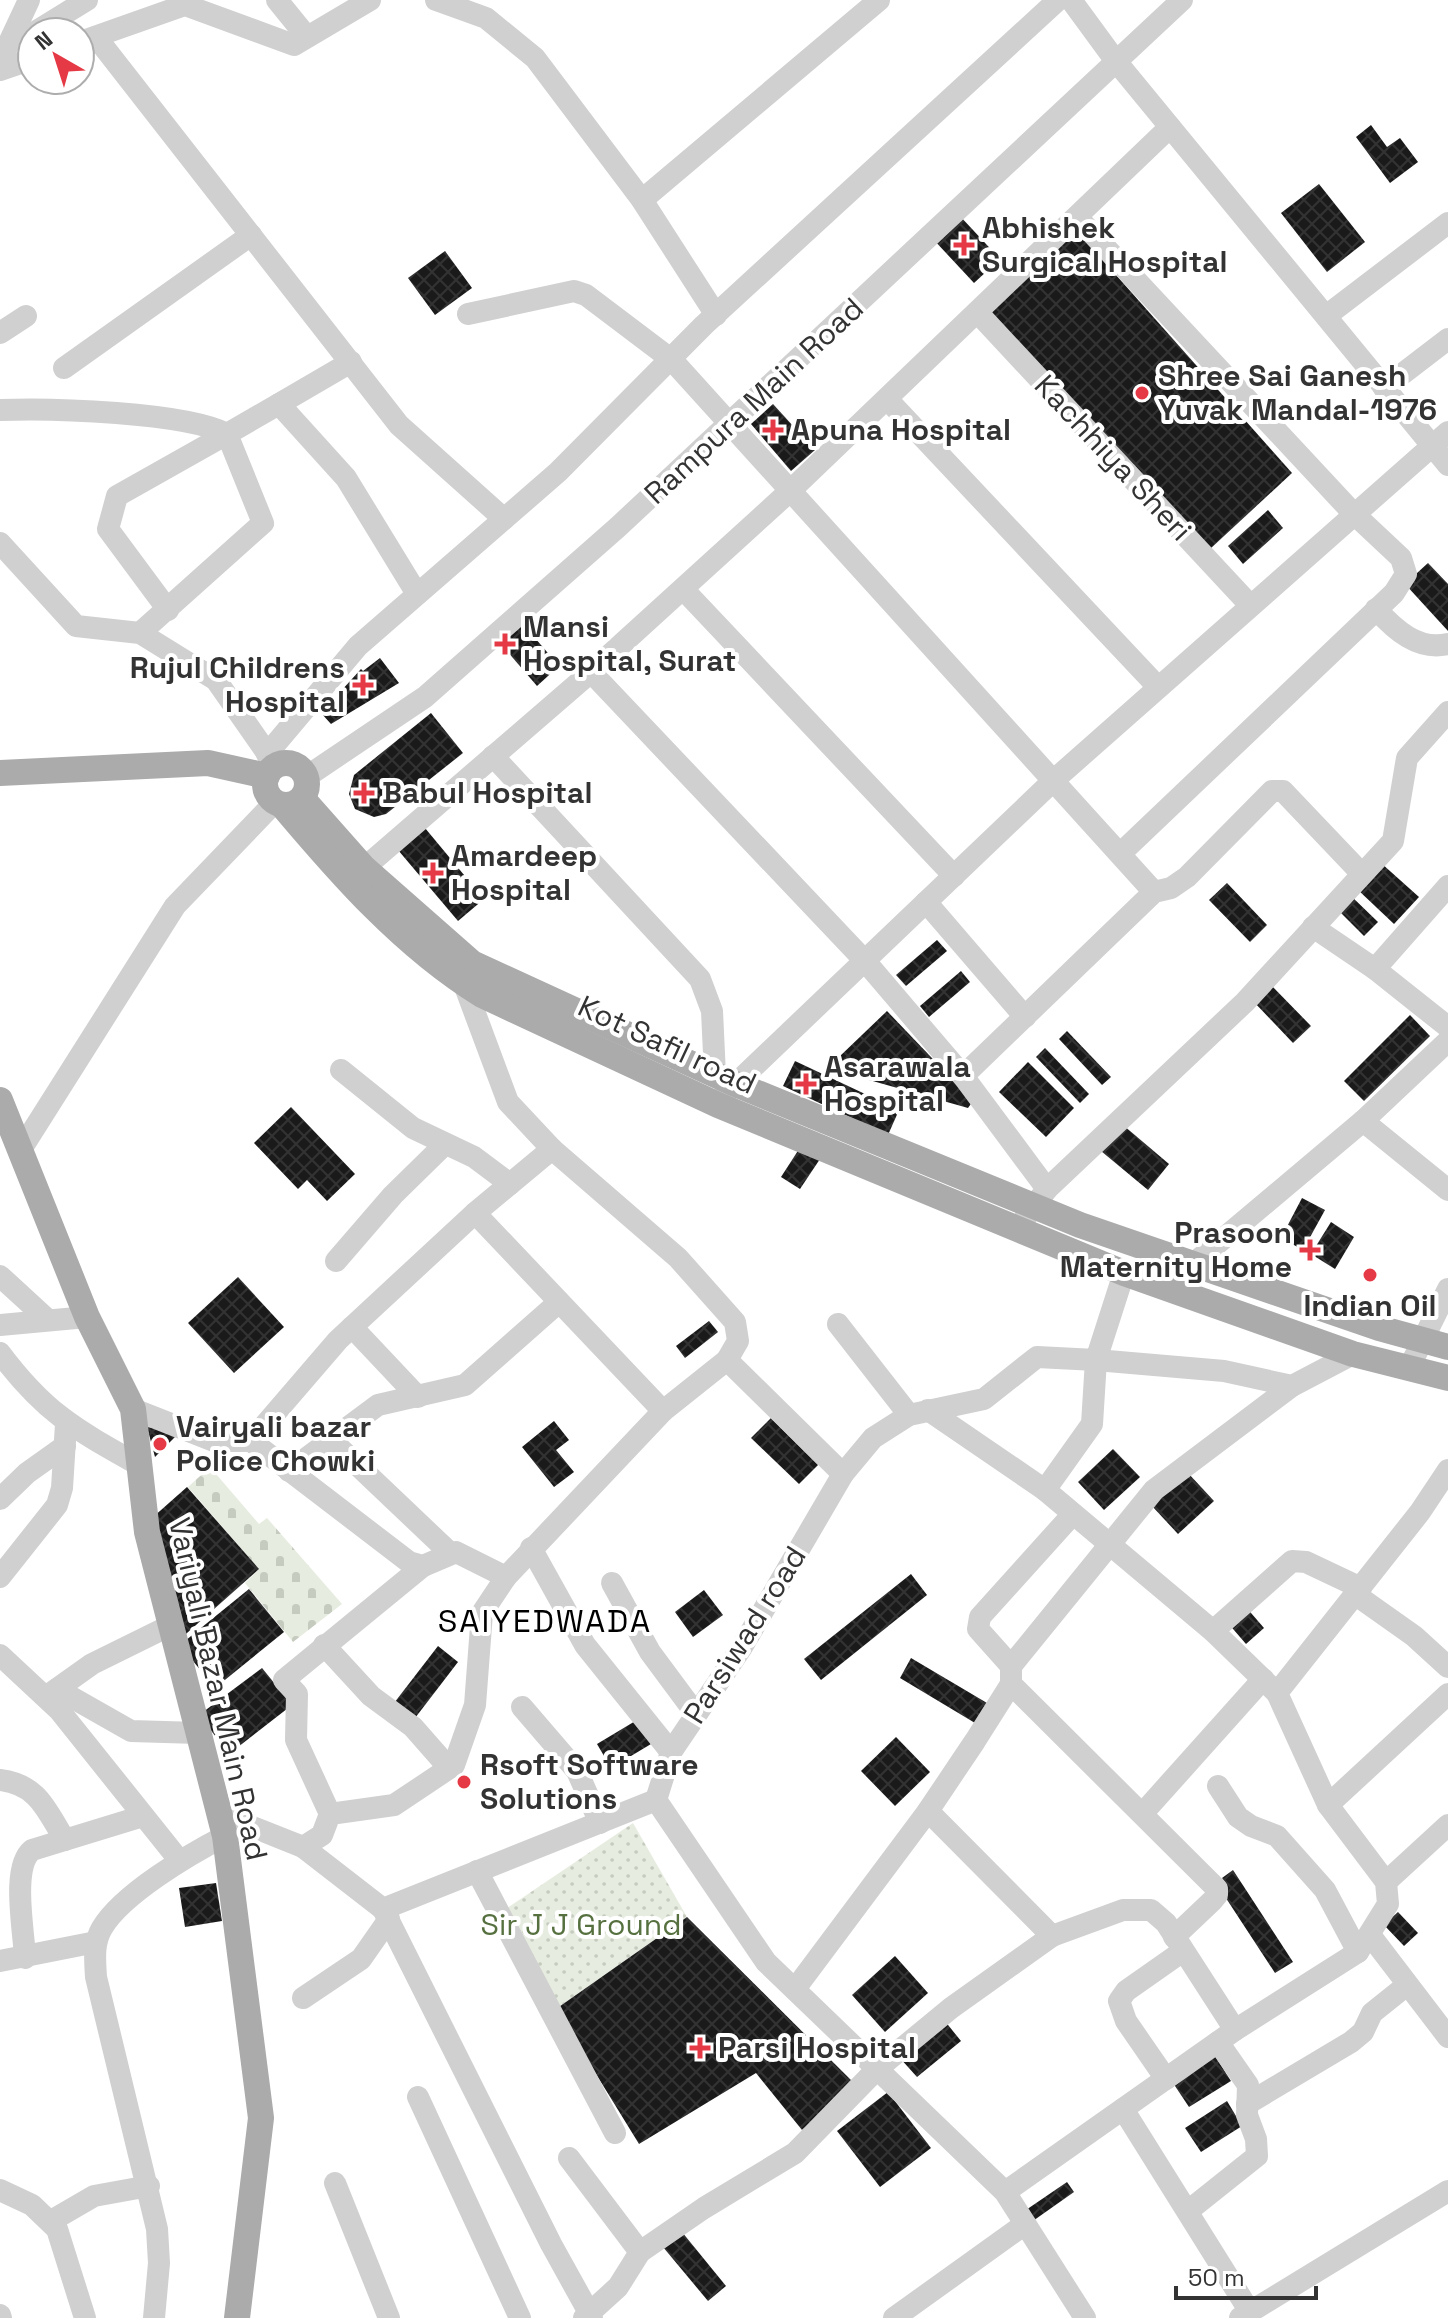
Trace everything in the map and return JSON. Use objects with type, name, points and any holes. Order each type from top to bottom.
[{"type":"main road","points":[[0,773],[208,763],[270,765],[297,766],[291,796],[266,791],[270,765]]},
{"type":"main road","name":"Kot Safil road","points":[[291,796],[364,868],[472,963],[724,1079],[1041,1198],[1192,1265],[1435,1344]]},
{"type":"main road","name":"Kot Safil road","points":[[291,796],[348,883],[464,984],[718,1105],[1124,1273],[1353,1354],[1448,1378]]},
{"type":"main road","name":"Variyali Bazar Main Road","points":[[0,1100],[87,1317],[133,1409],[147,1532],[223,1825],[261,2118],[237,2318]]},
{"type":"street","points":[[1,61],[29,0]]},
{"type":"street","points":[[61,16],[87,0]]},
{"type":"street","points":[[277,0],[307,37]]},
{"type":"street","points":[[96,36],[164,7],[185,5],[294,45],[370,0]]},
{"type":"street","points":[[436,0],[486,18],[535,58],[642,200],[716,315]]},
{"type":"street","points":[[642,200],[879,0]]},
{"type":"street","points":[[0,543],[76,626],[140,633],[216,680],[270,765],[358,646],[558,472],[716,315],[1058,0]]},
{"type":"street","points":[[1071,0],[1115,60],[1384,388],[1439,438],[1448,465]]},
{"type":"street","name":"Rampura Main Road","points":[[20,1151],[175,906],[291,796],[425,697],[730,425],[1182,0]]},
{"type":"street","points":[[96,49],[251,235],[399,425],[504,519]]},
{"type":"street","points":[[364,868],[591,672],[790,491],[1170,127]]},
{"type":"street","points":[[1077,217],[1353,513],[1401,558],[1406,574],[1376,609],[1121,853]]},
{"type":"street","points":[[1326,316],[1448,223]]},
{"type":"street","points":[[64,368],[251,235]]},
{"type":"street","points":[[468,314],[574,291],[586,295],[672,360],[1154,892]]},
{"type":"street","name":"Kachhiya Sheri","points":[[977,312],[1249,604]]},
{"type":"street","points":[[0,333],[26,316]]},
{"type":"street","points":[[1384,388],[1448,339]]},
{"type":"street","points":[[168,610],[108,529],[117,496],[351,362]]},
{"type":"street","points":[[887,399],[1158,687]]},
{"type":"street","points":[[279,404],[346,478],[417,594]]},
{"type":"street","points":[[0,410],[33,409],[150,418],[212,426],[227,434],[263,523],[140,633]]},
{"type":"street","points":[[724,1079],[865,961],[1054,780],[1439,438]]},
{"type":"street","points":[[683,589],[954,876]]},
{"type":"street","points":[[1376,609],[1396,631],[1415,641],[1448,644]]},
{"type":"street","points":[[591,672],[865,961],[963,1076],[1041,1198]]},
{"type":"street","points":[[1018,1229],[1041,1198],[1245,1002],[1393,841],[1407,758],[1448,712]]},
{"type":"street","points":[[493,756],[700,979],[712,1011],[724,1079],[718,1105]]},
{"type":"street","points":[[963,1076],[1154,892],[1171,888],[1187,877],[1272,791],[1283,791],[1362,874]]},
{"type":"street","points":[[1375,969],[1448,886]]},
{"type":"street","points":[[926,902],[1025,1017]]},
{"type":"street","points":[[1313,927],[1375,969],[1448,1027]]},
{"type":"street","points":[[330,1814],[394,1805],[454,1765],[475,1705],[482,1613],[506,1577],[663,1411],[727,1360],[738,1341],[735,1322],[678,1258],[552,1149],[520,1117],[501,1090],[464,984]]},
{"type":"street","points":[[1192,1265],[1363,1121],[1448,1041]]},
{"type":"street","points":[[341,1070],[413,1128],[474,1157],[510,1184]]},
{"type":"street","points":[[1363,1121],[1448,1190]]},
{"type":"street","points":[[336,1261],[408,1178],[445,1144]]},
{"type":"street","points":[[251,1441],[352,1327],[475,1213],[552,1149]]},
{"type":"street","points":[[475,1213],[663,1411]]},
{"type":"street","points":[[1045,1490],[1092,1424],[1096,1360],[1124,1273]]},
{"type":"street","points":[[0,1276],[48,1320]]},
{"type":"street","points":[[1409,1368],[1435,1344],[1448,1289]]},
{"type":"street","points":[[289,1471],[378,1405],[455,1389],[472,1381],[559,1302]]},
{"type":"street","points":[[0,1325],[87,1317]]},
{"type":"street","points":[[838,1324],[919,1412],[1045,1490],[1174,1602],[1213,1631],[1270,1686],[1328,1805],[1386,1882],[1388,1904],[1364,1943],[1005,2192]]},
{"type":"street","points":[[352,1327],[418,1397]]},
{"type":"street","points":[[0,1353],[29,1392],[66,1424],[139,1465]]},
{"type":"street","points":[[795,1989],[928,1811],[1011,1675],[1109,1543],[1154,1490],[1292,1386],[1353,1354]]},
{"type":"street","points":[[919,1412],[984,1399],[1037,1357],[1224,1371],[1292,1386]]},
{"type":"street","points":[[727,1360],[843,1474]]},
{"type":"street","points":[[133,1409],[214,1441],[251,1441],[409,1562],[423,1566]]},
{"type":"street","name":"Parsiwad road","points":[[656,1800],[671,1752],[742,1647],[843,1474],[873,1438],[919,1412]]},
{"type":"street","points":[[0,1577],[57,1505],[62,1488],[66,1424]]},
{"type":"street","points":[[330,1439],[450,1553]]},
{"type":"street","points":[[0,1499],[27,1473],[65,1446]]},
{"type":"street","points":[[1143,1813],[1270,1686],[1358,1591],[1446,1478]]},
{"type":"street","points":[[1072,1515],[980,1617],[978,1629],[1011,1675],[1217,1889],[1217,1895],[1179,1944],[1126,1991],[1119,2001],[1126,2021],[1166,2079]]},
{"type":"street","points":[[531,1548],[585,1645],[671,1752]]},
{"type":"street","points":[[303,1847],[322,1835],[330,1814],[296,1740],[297,1694],[284,1680],[423,1566],[450,1553],[462,1554],[506,1577]]},
{"type":"street","points":[[1213,1631],[1292,1561],[1306,1562],[1358,1591],[1448,1667]]},
{"type":"street","points":[[612,1583],[662,1670],[696,1714]]},
{"type":"street","points":[[51,1693],[101,1659],[169,1626]]},
{"type":"street","points":[[324,1645],[365,1691],[413,1727],[449,1768]]},
{"type":"street","points":[[0,1655],[51,1693],[131,1731],[198,1733]]},
{"type":"street","points":[[51,1693],[179,1860]]},
{"type":"street","points":[[1328,1805],[1448,1694]]},
{"type":"street","points":[[522,1707],[577,1771],[600,1823]]},
{"type":"street","points":[[0,1780],[31,1789],[65,1840]]},
{"type":"street","points":[[1218,1786],[1238,1817],[1277,1836],[1325,1890],[1364,1943],[1444,2024]]},
{"type":"street","points":[[303,1998],[361,1959],[386,1914],[477,1871],[656,1800],[766,1962],[1005,2192],[1085,2318]]},
{"type":"street","points":[[928,1811],[1052,1936]]},
{"type":"street","points":[[25,1958],[20,1863],[32,1850],[143,1816]]},
{"type":"street","points":[[154,2318],[159,2263],[149,2186],[96,1977],[96,1942],[113,1914],[223,1825],[303,1847],[386,1914],[588,2317],[618,2287],[640,2252],[704,2208],[795,2153],[877,2069],[951,2008],[1052,1936],[1123,1910],[1142,1908],[1159,1914],[1179,1944],[1227,2036],[1249,2094],[1247,2104],[1257,2156],[1188,2211]]},
{"type":"street","points":[[1386,1882],[1448,1825]]},
{"type":"street","points":[[477,1871],[615,2133]]},
{"type":"street","points":[[0,1961],[96,1942]]},
{"type":"street","points":[[1247,2104],[1351,2042],[1363,2032],[1372,2013],[1407,1985]]},
{"type":"street","points":[[418,2097],[520,2318]]},
{"type":"street","points":[[1123,2109],[1188,2211],[1245,2315],[1448,2191]]},
{"type":"street","points":[[569,2158],[640,2252]]},
{"type":"street","points":[[335,2183],[389,2318]]},
{"type":"street","points":[[51,2221],[94,2196],[149,2186]]},
{"type":"street","points":[[0,2190],[32,2205],[51,2221],[64,2245],[85,2318]]},
{"type":"street","points":[[894,2318],[1025,2224]]},
{"type":"green space","points":[[210,1467],[259,1524],[267,1518],[342,1604],[293,1642],[245,1583],[259,1569],[188,1487]]},
{"type":"green space","name":"Sir J J Ground","points":[[633,1823],[687,1917],[556,2009],[503,1911]]},
{"type":"building","points":[[1371,125],[1387,147],[1400,138],[1418,162],[1390,183],[1356,137]]},
{"type":"building","points":[[1319,184],[1365,242],[1327,272],[1281,213]]},
{"type":"building","points":[[959,215],[1000,259],[974,283],[933,239]]},
{"type":"building","name":"Shree Sai Ganesh Yuvak Mandal-1976","points":[[1076,230],[1292,473],[1210,549],[987,313]]},
{"type":"building","points":[[445,251],[472,288],[435,315],[408,278]]},
{"type":"building","points":[[773,404],[815,450],[791,471],[751,424]]},
{"type":"building","points":[[1268,510],[1283,528],[1243,564],[1228,546]]},
{"type":"building","points":[[1428,563],[1448,584],[1448,631],[1405,584]]},
{"type":"building","points":[[523,624],[559,666],[537,686],[501,644]]},
{"type":"building","points":[[380,658],[399,683],[331,724],[321,713],[361,669],[363,671]]},
{"type":"building","points":[[431,713],[463,753],[386,814],[374,817],[355,809],[349,794],[354,775]]},
{"type":"building","points":[[425,828],[484,899],[458,921],[398,850]]},
{"type":"building","points":[[1381,863],[1419,897],[1394,924],[1357,889]]},
{"type":"building","points":[[1227,883],[1267,925],[1250,942],[1209,900]]},
{"type":"building","points":[[1349,894],[1378,922],[1364,936],[1336,908]]},
{"type":"building","points":[[937,940],[947,951],[906,986],[896,975]]},
{"type":"building","points":[[961,971],[970,982],[929,1017],[920,1006]]},
{"type":"building","points":[[1270,984],[1311,1026],[1293,1043],[1253,1001]]},
{"type":"building","points":[[887,1011],[973,1101],[968,1108],[855,1076],[839,1057]]},
{"type":"building","points":[[1410,1015],[1430,1036],[1364,1101],[1344,1081]]},
{"type":"building","points":[[1067,1031],[1111,1077],[1102,1085],[1059,1039]]},
{"type":"building","points":[[1045,1048],[1089,1094],[1080,1103],[1036,1057]]},
{"type":"building","points":[[795,1061],[899,1110],[888,1135],[783,1086]]},
{"type":"building","points":[[1028,1062],[1074,1108],[1046,1137],[999,1092]]},
{"type":"building","points":[[291,1107],[355,1174],[327,1201],[307,1180],[298,1189],[254,1143]]},
{"type":"building","points":[[1123,1125],[1169,1164],[1148,1190],[1101,1151]]},
{"type":"building","points":[[803,1143],[822,1156],[800,1189],[781,1177]]},
{"type":"building","points":[[1302,1198],[1325,1210],[1303,1250],[1281,1238]]},
{"type":"building","points":[[1331,1222],[1354,1237],[1335,1269],[1311,1254]]},
{"type":"building","points":[[238,1277],[284,1327],[234,1373],[188,1323]]},
{"type":"building","points":[[709,1321],[718,1332],[685,1358],[676,1346]]},
{"type":"building","points":[[771,1418],[818,1465],[799,1484],[751,1438]]},
{"type":"building","points":[[554,1421],[569,1440],[556,1450],[574,1472],[554,1487],[522,1447]]},
{"type":"building","name":"Vairyali bazar Police Chowki","points":[[147,1427],[181,1431],[155,1457]]},
{"type":"building","points":[[1113,1449],[1140,1477],[1104,1510],[1078,1482]]},
{"type":"building","points":[[1188,1473],[1214,1501],[1178,1534],[1152,1506]]},
{"type":"building","points":[[187,1487],[259,1569],[178,1641],[152,1518]]},
{"type":"building","points":[[911,1574],[927,1595],[821,1680],[804,1659]]},
{"type":"building","points":[[249,1589],[284,1632],[215,1688],[180,1645]]},
{"type":"building","points":[[704,1590],[723,1615],[693,1637],[675,1612]]},
{"type":"building","points":[[1245,1606],[1264,1628],[1246,1644],[1227,1622]]},
{"type":"building","points":[[438,1646],[458,1662],[412,1722],[391,1707]]},
{"type":"building","points":[[911,1658],[987,1703],[975,1723],[900,1678]]},
{"type":"building","points":[[262,1668],[292,1705],[229,1754],[199,1715]]},
{"type":"building","points":[[637,1720],[651,1744],[611,1768],[597,1744]]},
{"type":"building","points":[[896,1737],[930,1772],[895,1806],[861,1771]]},
{"type":"building","points":[[1233,1870],[1293,1962],[1275,1973],[1220,1889],[1227,1885],[1222,1878]]},
{"type":"building","points":[[216,1883],[222,1921],[185,1927],[179,1888]]},
{"type":"building","points":[[1398,1912],[1418,1933],[1404,1946],[1384,1925]]},
{"type":"building","name":"Parsi Hospital","points":[[687,1917],[856,2085],[802,2130],[756,2073],[639,2144],[556,2009]]},
{"type":"building","points":[[895,1956],[928,1993],[885,2032],[852,1995]]},
{"type":"building","points":[[944,2020],[961,2041],[917,2077],[899,2057]]},
{"type":"building","points":[[1215,2056],[1231,2081],[1189,2107],[1173,2083]]},
{"type":"building","points":[[888,2092],[931,2148],[880,2187],[837,2131]]},
{"type":"building","points":[[1227,2101],[1242,2126],[1201,2152],[1185,2128]]},
{"type":"building","points":[[1067,2182],[1074,2192],[1030,2223],[1023,2212]]},
{"type":"building","points":[[682,2232],[726,2286],[708,2301],[663,2247]]},
{"type":"place","name":"Abhishek Surgical Hospital","points":[[964,245]]},
{"type":"place","name":"Shree Sai Ganesh Yuvak Mandal-1976","points":[[1142,393]]},
{"type":"place","name":"Apuna Hospital","points":[[773,430]]},
{"type":"place","name":"Mansi Hospital, Surat","points":[[505,644]]},
{"type":"place","name":"Rujul Childrens Hospital","points":[[363,685]]},
{"type":"place","name":"Babul Hospital","points":[[364,793]]},
{"type":"place","name":"Amardeep Hospital","points":[[433,873]]},
{"type":"place","name":"Asarawala Hospital","points":[[806,1084]]},
{"type":"place","name":"Prasoon Maternity Home","points":[[1310,1250]]},
{"type":"place","name":"Indian Oil","points":[[1370,1275]]},
{"type":"place","name":"Vairyali bazar Police Chowki","points":[[160,1444]]},
{"type":"place","name":"Rsoft Software Solutions","points":[[464,1782]]},
{"type":"place","name":"Parsi Hospital","points":[[700,2048]]},
{"type":"district","name":"SAIYEDWADA","points":[[545,1621]]}]
